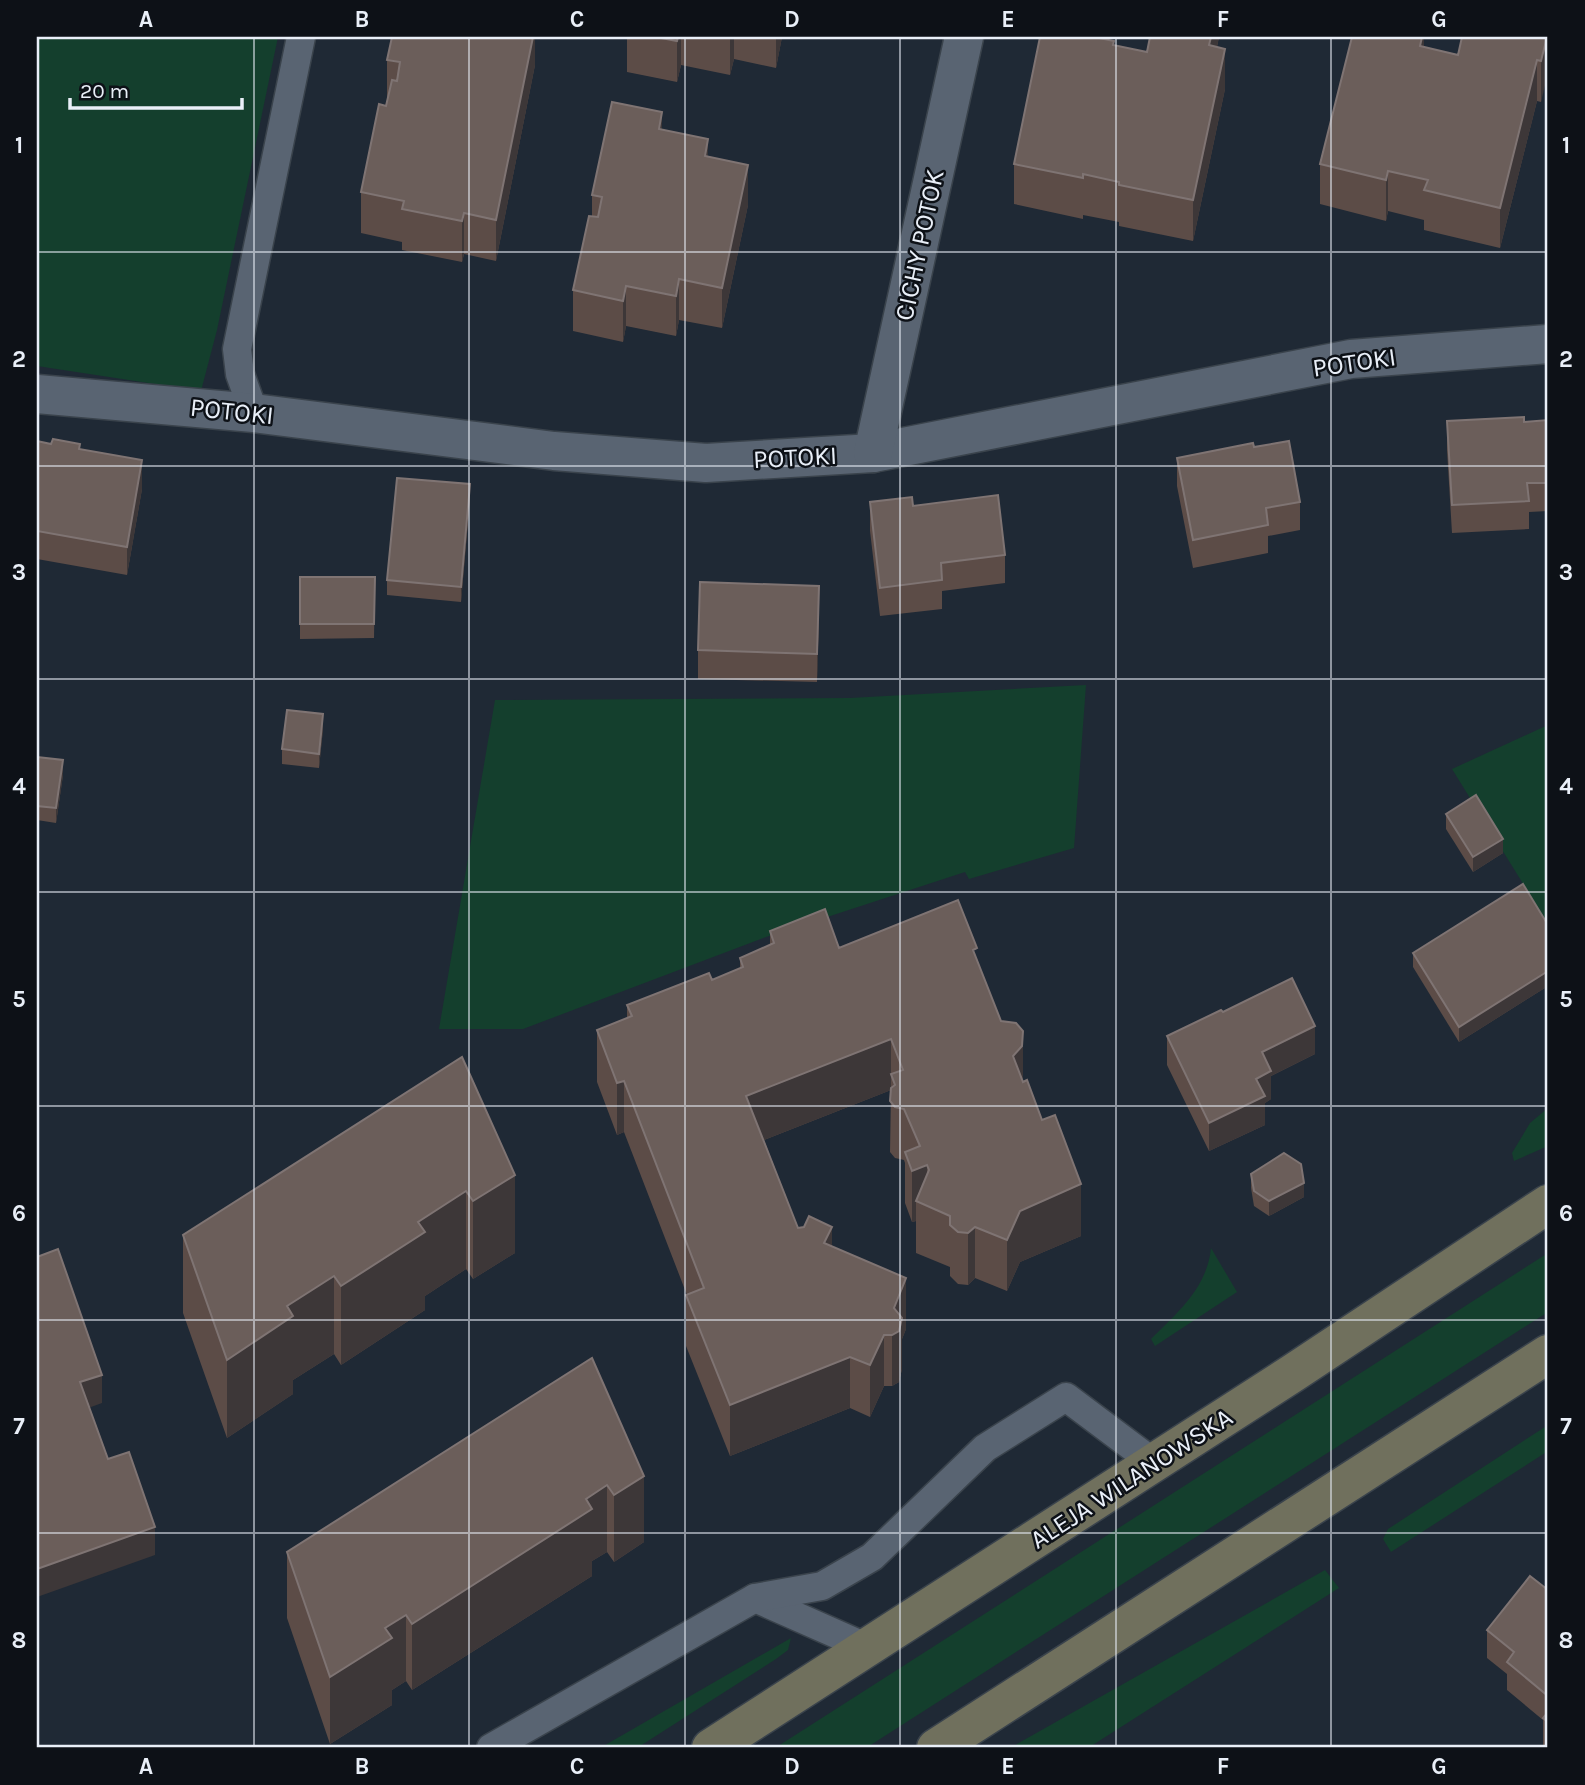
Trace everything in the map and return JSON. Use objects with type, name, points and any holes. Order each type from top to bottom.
[{"type":"main road","name":"ALEJA WILANOWSKA","points":[[710,1748],[1154,1463],[1548,1204]]},
{"type":"main road","points":[[936,1748],[1548,1354]]},
{"type":"street","name":"CICHY POTOK","points":[[873,453],[964,37]]},
{"type":"street","name":"POTOKI","points":[[37,394],[254,413],[554,451],[706,463],[873,453],[1351,359],[1548,344]]},
{"type":"street","points":[[1490,1392],[1548,1374]]},
{"type":"lane","points":[[254,413],[240,374],[237,349],[301,37]]},
{"type":"lane","points":[[491,1748],[755,1598],[822,1586],[872,1557],[985,1448],[1066,1397],[1154,1463]]},
{"type":"lane","points":[[755,1598],[868,1648]]},
{"type":"green space","points":[[37,37],[278,37],[217,330],[201,391],[37,366]]},
{"type":"green space","points":[[1086,685],[1074,848],[969,879],[965,872],[766,937],[523,1029],[439,1029],[495,700],[850,698]]},
{"type":"green space","points":[[1548,725],[1548,924],[1452,769]]},
{"type":"green space","points":[[1548,1108],[1548,1146],[1514,1161],[1512,1153],[1530,1123]]},
{"type":"green space","points":[[1211,1248],[1237,1292],[1155,1346],[1151,1339],[1181,1309],[1204,1275]]},
{"type":"green space","points":[[1548,1253],[1548,1312],[866,1748],[775,1748]]},
{"type":"green space","points":[[1548,1425],[1548,1451],[1391,1552],[1383,1539],[1388,1529]]},
{"type":"green space","points":[[1325,1570],[1339,1588],[1088,1748],[1010,1748]]},
{"type":"green space","points":[[791,1638],[788,1650],[776,1659],[637,1748],[600,1748]]},
{"type":"building","points":[[392,37],[533,37],[496,220],[464,213],[462,221],[402,209],[404,201],[361,192],[379,104],[386,106],[392,80],[397,81],[400,62],[387,60]]},
{"type":"building","points":[[656,37],[678,37],[677,41]]},
{"type":"building","points":[[1040,37],[1094,37],[1114,41],[1113,45],[1147,52],[1150,37],[1211,37],[1209,45],[1225,49],[1193,200],[1119,185],[1119,182],[1083,174],[1083,178],[1014,164]]},
{"type":"building","points":[[1352,37],[1422,37],[1420,46],[1458,55],[1462,37],[1547,37],[1541,61],[1537,60],[1500,208],[1424,190],[1428,180],[1388,171],[1386,180],[1320,164]]},
{"type":"building","points":[[612,102],[662,112],[659,129],[708,139],[705,156],[748,165],[722,288],[679,279],[676,296],[626,286],[623,301],[573,290],[589,216],[598,217],[602,197],[592,195]]},
{"type":"building","points":[[1524,417],[1524,422],[1548,420],[1548,483],[1527,483],[1529,501],[1452,505],[1447,421]]},
{"type":"building","points":[[53,439],[80,444],[79,449],[142,460],[127,547],[37,531],[37,441],[51,444]]},
{"type":"building","points":[[1289,441],[1300,502],[1266,508],[1268,525],[1193,540],[1177,458],[1253,443],[1254,447]]},
{"type":"building","points":[[397,478],[470,484],[461,587],[387,580]]},
{"type":"building","points":[[998,495],[1005,555],[941,563],[942,580],[880,588],[870,502],[912,497],[913,506]]},
{"type":"building","points":[[300,577],[375,577],[374,624],[300,624]]},
{"type":"building","points":[[700,582],[819,586],[817,654],[698,650]]},
{"type":"building","points":[[287,710],[323,714],[319,754],[282,749]]},
{"type":"building","points":[[37,757],[63,760],[56,808],[37,806]]},
{"type":"building","points":[[1476,795],[1503,839],[1473,857],[1446,814]]},
{"type":"building","points":[[1523,884],[1548,925],[1548,971],[1459,1027],[1413,953]]},
{"type":"building","points":[[958,900],[977,948],[973,950],[1001,1021],[1016,1023],[1023,1031],[1022,1046],[1013,1056],[1023,1082],[1027,1080],[1042,1120],[1055,1115],[1081,1184],[1020,1211],[1007,1240],[975,1227],[968,1233],[958,1232],[950,1225],[950,1216],[916,1201],[929,1170],[927,1165],[912,1171],[905,1152],[920,1146],[904,1109],[895,1107],[890,1101],[891,1088],[895,1085],[891,1074],[903,1070],[891,1039],[746,1096],[798,1228],[804,1227],[809,1216],[832,1227],[824,1243],[906,1278],[894,1308],[902,1318],[899,1331],[884,1335],[870,1365],[850,1357],[730,1405],[686,1295],[704,1288],[624,1081],[617,1083],[597,1030],[632,1016],[627,1005],[709,973],[712,980],[743,967],[740,958],[774,943],[770,931],[825,909],[839,948]]},
{"type":"building","points":[[1292,978],[1315,1026],[1262,1052],[1271,1071],[1256,1079],[1265,1096],[1209,1123],[1167,1036]]},
{"type":"building","points":[[462,1057],[515,1175],[473,1201],[466,1191],[418,1222],[425,1232],[341,1286],[334,1276],[287,1306],[293,1316],[227,1360],[183,1235]]},
{"type":"building","points":[[1284,1153],[1301,1164],[1304,1183],[1269,1201],[1254,1191],[1251,1174]]},
{"type":"building","points":[[58,1249],[102,1375],[80,1382],[108,1459],[129,1452],[155,1527],[37,1569],[37,1257]]},
{"type":"building","points":[[592,1358],[644,1476],[614,1495],[607,1485],[586,1499],[592,1509],[412,1624],[406,1615],[385,1628],[392,1638],[330,1677],[287,1552]]},
{"type":"building","points":[[1530,1576],[1548,1590],[1548,1696],[1507,1662],[1514,1652],[1487,1630]]}]
